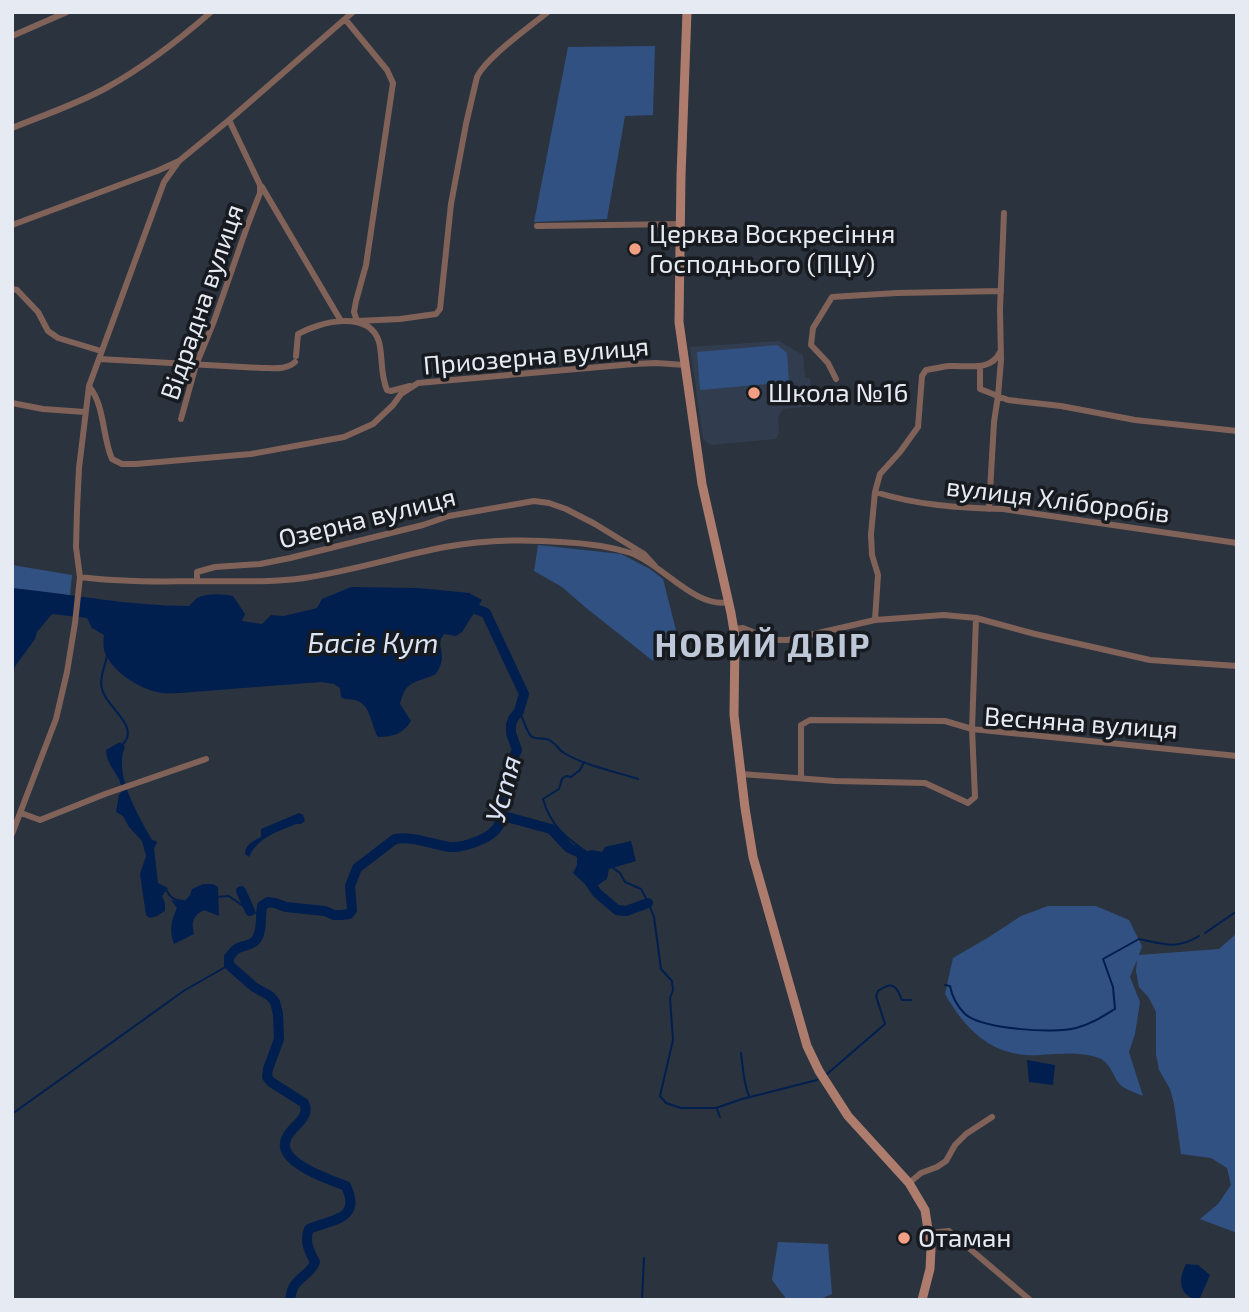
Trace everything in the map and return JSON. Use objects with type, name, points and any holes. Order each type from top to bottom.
[{"type":"main road","points":[[687,12],[679,309],[702,484],[734,629],[734,715],[754,857],[807,1045],[818,1071],[848,1116],[909,1183],[925,1210],[931,1249],[930,1269],[922,1300]]},
{"type":"street","points":[[12,36],[66,12]]},
{"type":"street","points":[[12,128],[106,88],[182,37],[211,12]]},
{"type":"street","points":[[12,225],[157,172],[179,161],[353,12]]},
{"type":"street","points":[[99,359],[287,367],[292,365],[295,359],[298,334],[305,330],[341,321],[400,319],[436,314],[440,309],[450,211],[477,76],[492,59],[548,12]]},
{"type":"street","points":[[345,19],[387,70],[393,83],[366,264],[354,313],[357,321],[372,330],[379,341],[387,390],[418,383]]},
{"type":"street","name":"Відрадна вулиця","points":[[181,419],[196,365],[260,193],[260,185],[229,120]]},
{"type":"street","points":[[12,834],[56,719],[67,672],[80,577],[76,547],[77,510],[89,386],[164,182],[179,161]]},
{"type":"street","points":[[260,185],[341,321]]},
{"type":"street","points":[[989,509],[993,422],[1001,360],[1004,213]]},
{"type":"street","points":[[537,226],[681,224]]},
{"type":"street","points":[[12,289],[17,290],[38,313],[48,331],[58,338],[101,351]]},
{"type":"street","points":[[836,379],[828,363],[811,345],[813,328],[832,297],[1001,291]]},
{"type":"street","points":[[875,620],[878,575],[872,555],[871,534],[875,492],[880,474],[918,427],[922,376],[926,370],[949,366],[981,366],[996,360],[1000,352]]},
{"type":"street","name":"Приозерна вулиця","points":[[89,386],[95,393],[108,450],[113,459],[122,464],[242,455],[344,437],[373,424],[401,394],[418,383],[634,364],[685,365]]},
{"type":"street","points":[[981,366],[981,389],[1008,400],[1061,406],[1135,420],[1237,431]]},
{"type":"street","points":[[12,403],[43,409],[85,412]]},
{"type":"street","name":"вулиця Хліборобів","points":[[875,492],[924,504],[1003,509],[1237,543]]},
{"type":"street","name":"Озерна вулиця","points":[[80,577],[112,581],[197,581],[197,572],[215,566],[280,560],[423,525],[449,516],[534,501],[566,509],[595,524],[644,554],[655,566]]},
{"type":"street","points":[[197,581],[305,578],[447,547],[495,541],[563,542],[632,554],[655,566],[695,594],[719,604],[729,602]]},
{"type":"street","points":[[734,629],[743,628],[773,640],[788,640],[875,620],[944,615],[976,618],[1150,660],[1237,666]]},
{"type":"street","points":[[801,778],[800,725],[810,720],[944,721],[972,729],[976,618]]},
{"type":"street","name":"Весняна вулиця","points":[[741,774],[847,782],[925,783],[968,803],[975,797],[972,729],[1237,756]]},
{"type":"street","points":[[21,813],[40,820],[206,759]]},
{"type":"street","points":[[909,1183],[921,1173],[946,1161],[955,1145],[966,1134],[992,1117]]},
{"type":"street","points":[[928,1233],[949,1231],[1030,1300]]},
{"type":"shaded area","points":[[655,46],[653,115],[625,116],[607,219],[534,222],[568,47]]},
{"type":"shaded area","name":"Школа №16","points":[[779,341],[803,355],[805,378],[810,378],[813,406],[783,409],[778,417],[779,433],[776,439],[710,445],[703,439],[690,347]]},
{"type":"shaded area","points":[[777,345],[787,353],[789,382],[700,390],[697,352]]},
{"type":"shaded area","points":[[538,545],[621,554],[650,569],[663,579],[680,646],[661,645],[653,661],[562,587],[534,571]]},
{"type":"shaded area","points":[[12,565],[72,575],[70,596],[12,588]]},
{"type":"shaded area","points":[[1048,906],[1096,906],[1129,920],[1142,946],[1139,955],[1219,949],[1237,933],[1237,1233],[1200,1219],[1218,1204],[1231,1185],[1227,1168],[1211,1158],[1181,1154],[1174,1104],[1170,1089],[1159,1070],[1156,1054],[1156,1012],[1139,987],[1137,960],[1130,977],[1140,1002],[1129,1052],[1143,1096],[1123,1087],[1107,1064],[1099,1058],[1077,1054],[1024,1055],[996,1047],[973,1031],[945,994],[953,958],[1021,916]]},
{"type":"shaded area","points":[[778,1242],[828,1244],[832,1294],[818,1300],[787,1300],[772,1280]]},
{"type":"water","name":"Басів Кут","points":[[351,587],[450,591],[469,593],[482,600],[462,632],[456,636],[444,634],[442,637],[442,659],[436,674],[412,683],[405,690],[400,704],[411,721],[405,729],[393,735],[378,737],[366,707],[358,701],[341,697],[340,688],[334,684],[321,682],[169,693],[147,689],[131,681],[111,664],[105,652],[104,635],[92,628],[87,618],[52,614],[37,632],[12,674],[12,588],[122,602],[189,606],[201,596],[229,595],[233,596],[245,614],[242,621],[262,624],[271,615],[284,616],[317,608],[322,599]]},
{"type":"water","points":[[120,742],[125,747],[122,770],[129,795],[152,840],[157,843],[154,848],[158,883],[168,888],[162,896],[165,911],[150,918],[146,915],[140,874],[146,856],[142,841],[123,816],[116,812],[122,790],[106,750]]},
{"type":"water","points":[[299,813],[305,821],[269,836],[257,845],[249,857],[245,854],[248,846],[261,837],[261,829]]},
{"type":"water","points":[[631,841],[636,861],[609,869],[607,879],[591,890],[573,873],[577,865],[577,854],[592,850],[602,852],[605,847]]},
{"type":"water","points":[[203,884],[218,887],[219,916],[204,910],[200,912],[194,920],[194,934],[174,944],[171,926],[177,908],[171,900],[184,902],[192,889]]},
{"type":"water","points":[[1027,1060],[1055,1065],[1053,1085],[1029,1082]]},
{"type":"water","points":[[1186,1264],[1198,1265],[1210,1275],[1199,1300],[1187,1295],[1182,1287]]},
{"type":"waterway","name":"Устя","points":[[290,1300],[295,1284],[311,1270],[315,1262],[307,1242],[309,1229],[342,1216],[350,1206],[350,1197],[346,1186],[311,1171],[288,1154],[285,1141],[306,1109],[304,1103],[267,1077],[279,1039],[275,1002],[229,965],[229,957],[237,949],[258,938],[262,906],[268,902],[286,907],[325,911],[334,915],[349,914],[352,910],[350,886],[357,868],[395,839],[415,839],[455,847],[478,841],[497,828],[501,819],[501,789],[517,750],[511,725],[524,694],[486,613],[463,604]]},
{"type":"waterway","points":[[107,656],[101,685],[105,696],[126,725],[127,739],[121,746]]},
{"type":"waterway","points":[[519,711],[531,736],[550,740],[564,753],[581,761],[638,779]]},
{"type":"waterway","points":[[584,762],[580,770],[571,777],[562,779],[559,789],[543,799],[560,830],[588,853]]},
{"type":"waterway","points":[[500,815],[551,829],[569,848],[580,853],[587,863],[591,884],[597,893],[617,910],[626,911],[648,903]]},
{"type":"waterway","points":[[613,868],[625,882],[641,889],[647,900],[654,917],[661,969],[672,981],[670,998],[673,1040],[660,1096],[666,1103],[681,1108],[716,1108],[817,1080]]},
{"type":"waterway","points":[[167,891],[174,899],[184,901]]},
{"type":"waterway","points":[[241,891],[250,911]]},
{"type":"waterway","points":[[217,897],[229,896],[250,911],[260,914]]},
{"type":"waterway","points":[[1205,933],[1237,911]]},
{"type":"waterway","points":[[945,985],[950,986],[955,1001],[965,1014],[974,1019],[1002,1027],[1066,1030],[1092,1022],[1115,1009],[1113,987],[1103,959],[1139,939],[1176,944],[1199,936]]},
{"type":"waterway","points":[[12,1114],[185,990],[229,965]]},
{"type":"waterway","points":[[827,1074],[885,1024],[876,996],[878,991],[891,985],[902,1000],[911,1000]]},
{"type":"waterway","points":[[741,1053],[749,1096]]},
{"type":"waterway","points":[[717,1109],[720,1117]]},
{"type":"waterway","points":[[642,1300],[644,1258]]},
{"type":"place","name":"Церква Воскресіння Господнього (ПЦУ)","points":[[635,249]]},
{"type":"place","name":"Школа №16","points":[[754,393]]},
{"type":"place","name":"Отаман","points":[[904,1238]]},
{"type":"district","name":"НОВИЙ ДВІР","points":[[763,645]]}]
